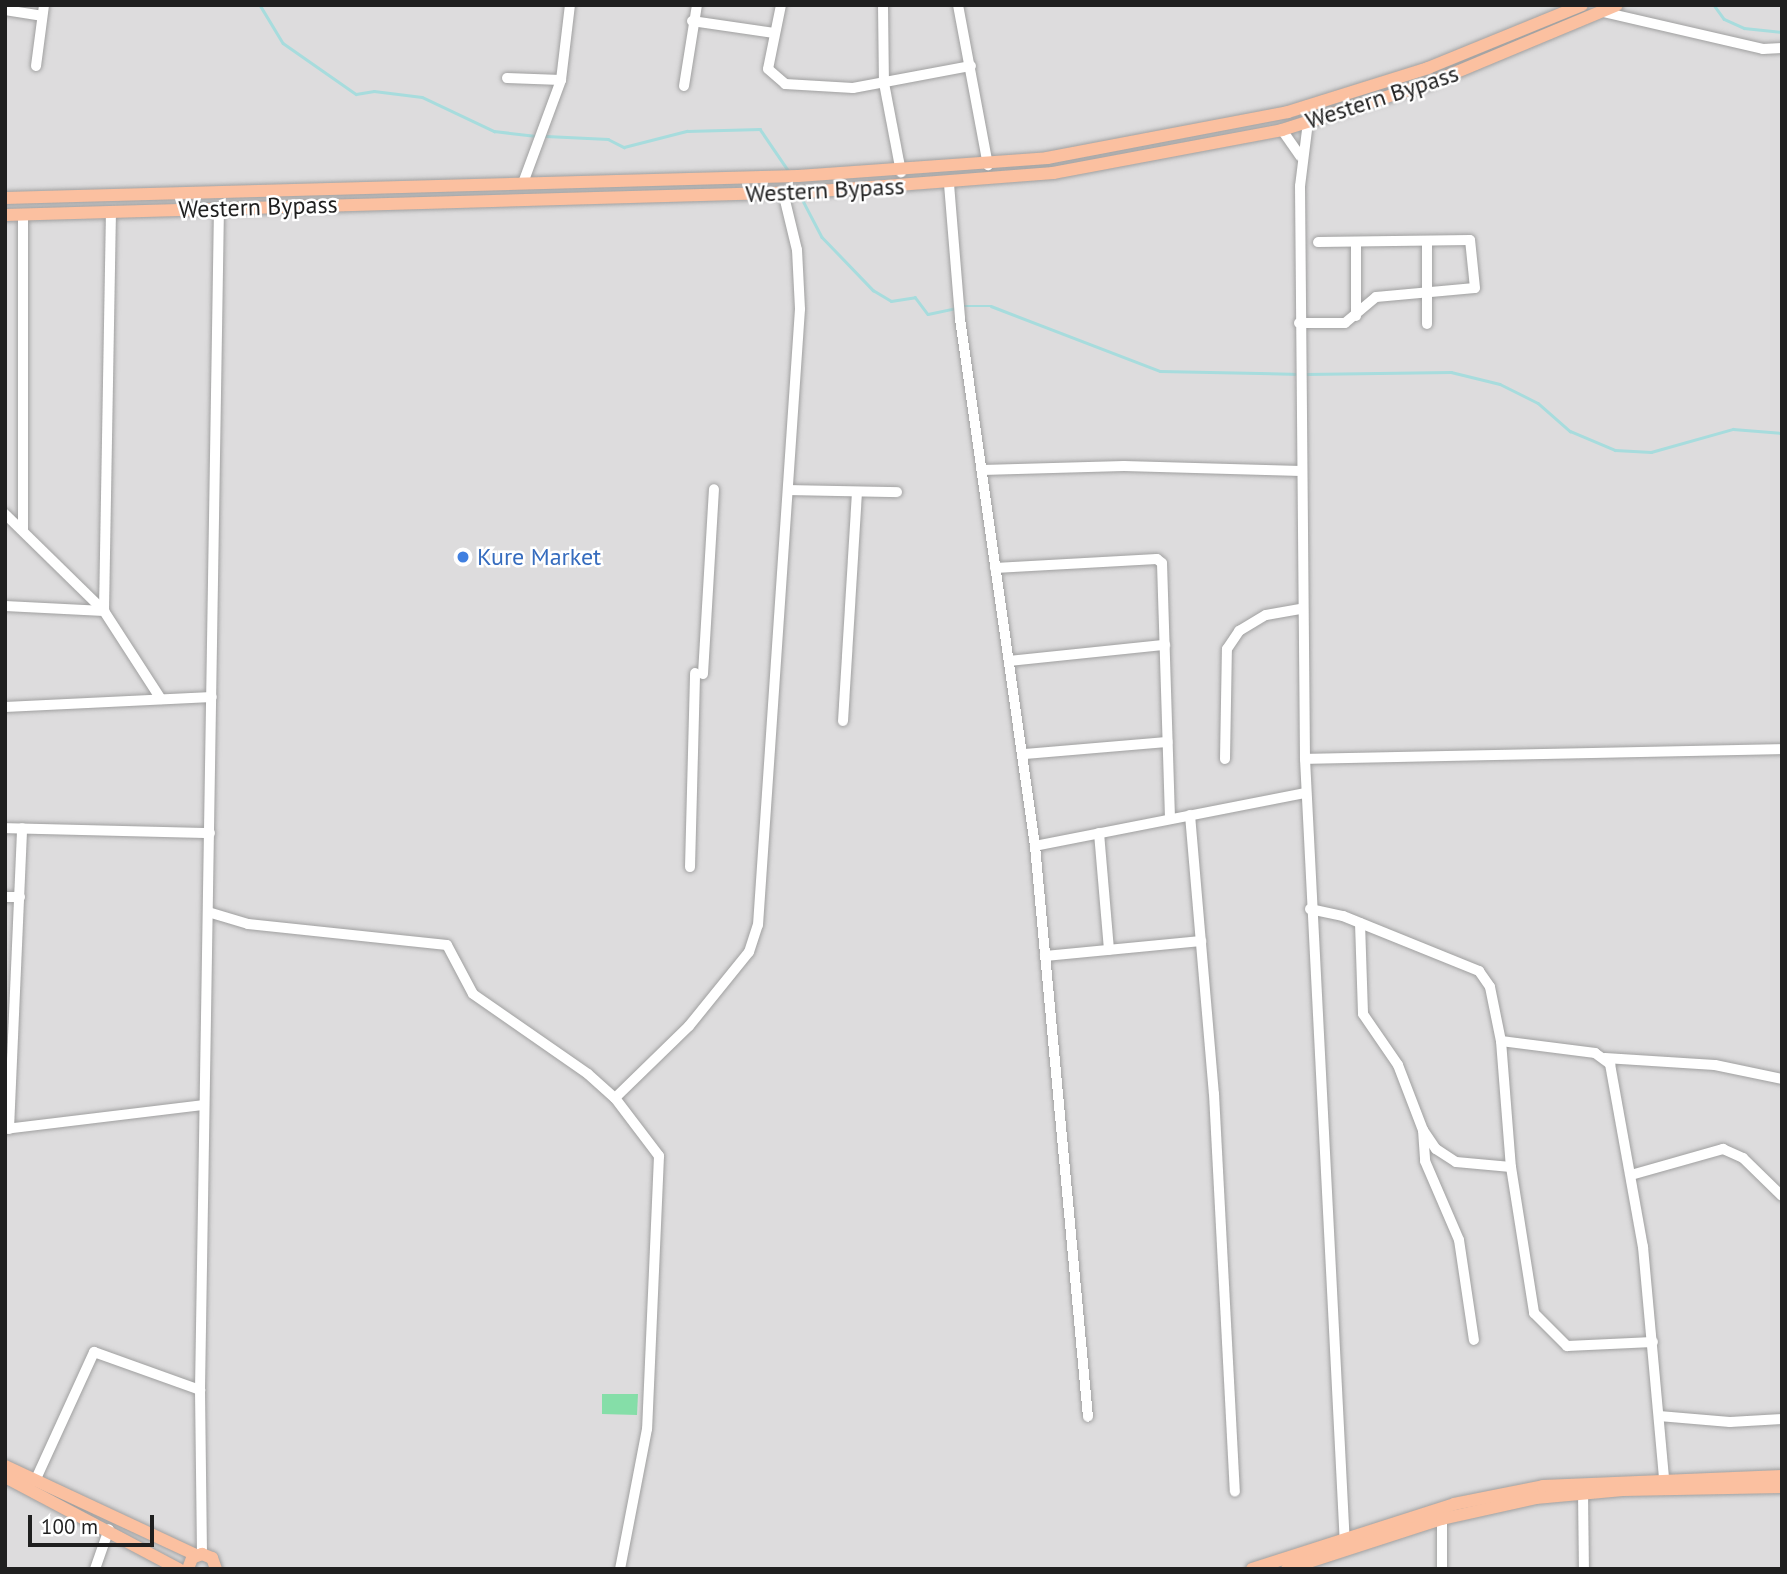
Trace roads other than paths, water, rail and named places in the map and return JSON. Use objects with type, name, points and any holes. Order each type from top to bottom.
[{"type":"main road","name":"Western Bypass","points":[[5,198],[782,177],[988,165],[1104,150],[1288,112],[1428,68],[1582,5]]},
{"type":"main road","name":"Western Bypass","points":[[5,215],[807,192],[949,184],[1108,165],[1282,130],[1308,122],[1433,82],[1617,5]]},
{"type":"main road","points":[[5,1466],[199,1555],[216,1566],[228,1569]]},
{"type":"main road","points":[[1287,1569],[1345,1544],[1494,1494],[1582,1481],[1782,1476]]},
{"type":"main road","points":[[5,1477],[108,1529],[179,1569]]},
{"type":"main road","points":[[1252,1569],[1441,1519],[1583,1492],[1782,1487]]},
{"type":"main road","points":[[188,1569],[199,1555]]},
{"type":"street","points":[[523,183],[539,148],[561,80],[570,5]]},
{"type":"street","points":[[684,86],[692,21],[697,5]]},
{"type":"street","points":[[781,5],[768,56],[773,79],[829,87],[884,83],[971,66]]},
{"type":"street","points":[[883,5],[884,83],[901,172]]},
{"type":"street","points":[[958,5],[988,165]]},
{"type":"street","points":[[5,10],[43,10],[36,66]]},
{"type":"street","points":[[1603,12],[1763,49],[1782,48]]},
{"type":"street","points":[[692,21],[774,33]]},
{"type":"street","points":[[507,78],[561,80]]},
{"type":"street","points":[[1308,122],[1300,158],[1301,609],[1310,909],[1345,1544]]},
{"type":"street","points":[[1282,130],[1300,158]]},
{"type":"street","points":[[949,184],[960,317],[1035,846],[1088,1417]]},
{"type":"street","points":[[615,1098],[689,1026],[755,938],[791,490],[800,283],[787,192]]},
{"type":"street","points":[[199,1555],[219,208]]},
{"type":"street","points":[[104,611],[111,212]]},
{"type":"street","points":[[23,214],[23,530]]},
{"type":"street","points":[[1427,241],[1427,324]]},
{"type":"street","points":[[1299,323],[1345,323],[1356,316],[1371,299],[1471,291],[1475,285],[1471,242],[1318,242]]},
{"type":"street","points":[[1356,242],[1356,316]]},
{"type":"street","points":[[982,470],[1124,466],[1301,471]]},
{"type":"street","points":[[690,867],[699,674],[714,489]]},
{"type":"street","points":[[791,490],[897,492]]},
{"type":"street","points":[[843,721],[857,492]]},
{"type":"street","points":[[5,514],[104,611],[161,699]]},
{"type":"street","points":[[995,568],[1157,559],[1163,566],[1170,818]]},
{"type":"street","points":[[5,606],[104,611]]},
{"type":"street","points":[[1225,759],[1227,649],[1239,631],[1266,615],[1301,609]]},
{"type":"street","points":[[1009,661],[1165,645]]},
{"type":"street","points":[[5,707],[212,697]]},
{"type":"street","points":[[1024,754],[1167,741]]},
{"type":"street","points":[[1305,759],[1782,749]]},
{"type":"street","points":[[1035,846],[1306,793]]},
{"type":"street","points":[[1190,815],[1201,941],[1235,1491]]},
{"type":"street","points":[[5,828],[210,833]]},
{"type":"street","points":[[22,828],[20,897],[10,970],[7,1129],[204,1105]]},
{"type":"street","points":[[1099,834],[1109,950]]},
{"type":"street","points":[[5,897],[20,897]]},
{"type":"street","points":[[1310,909],[1360,923],[1479,971],[1490,987],[1501,1041],[1511,1167],[1540,1324],[1567,1346],[1653,1342]]},
{"type":"street","points":[[208,912],[288,929],[442,942],[457,956],[472,994],[537,1034],[615,1098],[663,1163],[647,1429],[620,1569]]},
{"type":"street","points":[[1360,923],[1363,1014],[1398,1065],[1423,1130],[1436,1149],[1456,1162],[1511,1167]]},
{"type":"street","points":[[1045,956],[1201,941]]},
{"type":"street","points":[[1501,1041],[1605,1058],[1715,1065],[1782,1079]]},
{"type":"street","points":[[1605,1058],[1613,1070],[1631,1175],[1653,1342],[1664,1478]]},
{"type":"street","points":[[1423,1130],[1424,1161],[1459,1240],[1474,1340]]},
{"type":"street","points":[[1631,1175],[1723,1149],[1743,1158],[1782,1196]]},
{"type":"street","points":[[35,1481],[94,1352],[200,1390]]},
{"type":"street","points":[[1659,1416],[1730,1422],[1782,1419]]},
{"type":"street","points":[[1583,1492],[1584,1569]]},
{"type":"street","points":[[1441,1519],[1442,1569]]},
{"type":"street","points":[[95,1569],[108,1529]]},
{"type":"waterway","points":[[260,5],[283,43],[356,94],[374,91],[422,97],[494,131],[536,136]]},
{"type":"waterway","points":[[1714,5],[1724,19],[1744,28],[1782,32]]},
{"type":"waterway","points":[[546,136],[608,139],[624,147],[687,131],[760,129],[790,173]]},
{"type":"waterway","points":[[800,195],[822,237],[873,290],[891,301],[915,297],[928,314],[956,308]]},
{"type":"waterway","points":[[962,306],[991,306],[1160,371],[1300,374]]},
{"type":"waterway","points":[[1306,374],[1451,372],[1500,384],[1538,403],[1570,431],[1615,450],[1651,452],[1733,429],[1782,433]]},
{"type":"place","name":"Kure Market","points":[[463,557]]}]
